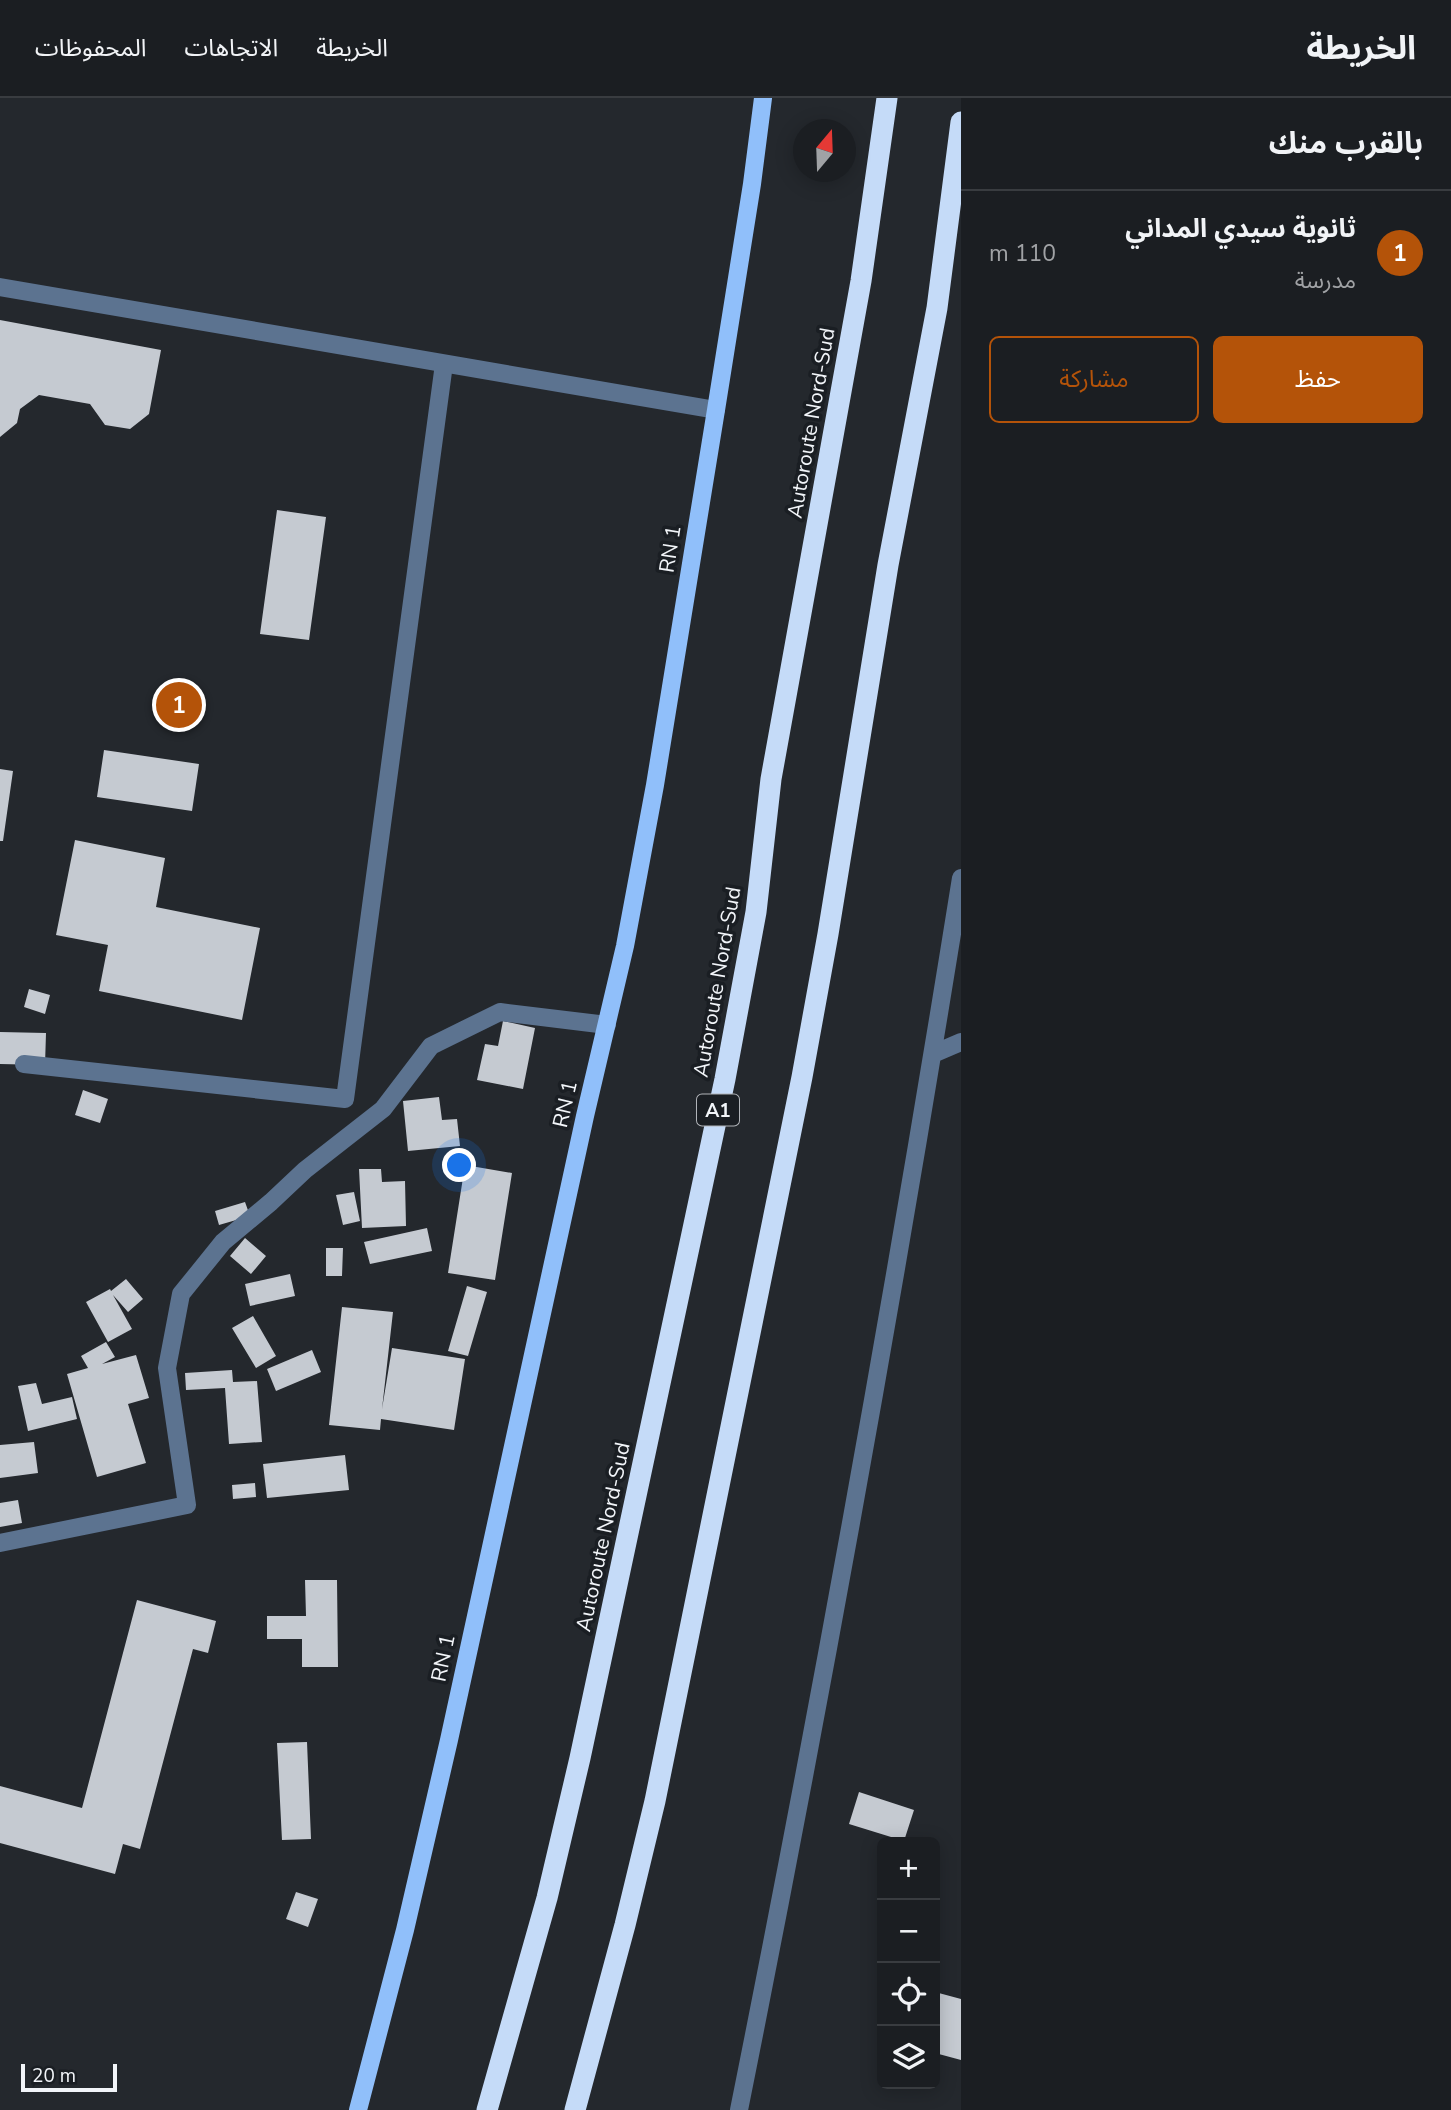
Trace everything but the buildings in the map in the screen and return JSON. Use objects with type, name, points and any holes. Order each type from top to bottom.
[{"type":"highway","name":"Autoroute Nord-Sud","points":[[487,2110],[547,1898],[580,1758],[725,1079],[756,912],[771,779],[861,281],[887,98]]},
{"type":"highway","points":[[575,2110],[625,1926],[655,1801],[802,1077],[888,565],[937,308],[961,122]]},
{"type":"main road","name":"RN 1","points":[[358,2110],[405,1930],[449,1740],[625,946],[655,785],[716,410],[752,184],[762,98]]},
{"type":"street","points":[[0,287],[716,410]]},
{"type":"street","points":[[24,1064],[345,1099],[444,364]]},
{"type":"street","points":[[739,2110],[854,1507],[961,878]]},
{"type":"street","points":[[0,1543],[187,1505],[167,1368],[181,1294],[223,1242],[305,1170],[383,1109],[431,1046],[500,1013],[607,1025]]},
{"type":"street","points":[[933,1054],[961,1042]]},
{"type":"place","name":"ثانوية سيدي المداني","points":[[179,705]]}]
